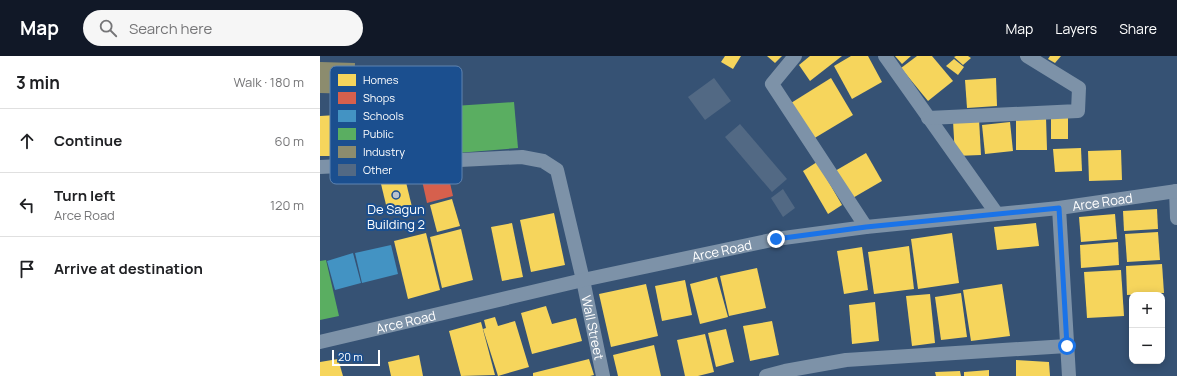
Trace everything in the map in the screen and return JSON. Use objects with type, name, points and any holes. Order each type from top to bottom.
[{"type":"street","points":[[795,56],[772,84],[866,227]]},
{"type":"street","points":[[885,56],[997,214]]},
{"type":"street","points":[[928,118],[1078,111],[1079,88],[1027,56]]},
{"type":"street","name":"Wall Street","points":[[462,160],[522,157],[542,161],[557,170],[583,280],[603,376]]},
{"type":"street","name":"Wall Street","points":[[320,167],[330,167]]},
{"type":"street","points":[[1177,191],[1177,218]]},
{"type":"street","name":"Arce Road","points":[[320,342],[583,280],[776,239],[866,227],[1059,208],[1177,191]]},
{"type":"street","points":[[1059,208],[1069,376]]},
{"type":"street","points":[[766,376],[846,360],[1067,346]]},
{"type":"building: Homes","points":[[725,56],[741,56],[733,69],[721,62]]},
{"type":"building: Homes","points":[[767,56],[782,56],[775,63]]},
{"type":"building: Homes","points":[[810,56],[842,56],[810,81],[799,65]]},
{"type":"building: Homes","points":[[851,56],[868,56],[882,82],[852,99],[834,66]]},
{"type":"building: Homes","points":[[895,56],[911,56],[902,64]]},
{"type":"building: Homes","points":[[917,56],[932,56],[953,81],[928,101],[901,68]]},
{"type":"building: Homes","points":[[968,56],[971,58],[963,65],[954,57]]},
{"type":"building: Homes","points":[[1050,56],[1061,56],[1055,63],[1048,59]]},
{"type":"building: Homes","points":[[954,59],[964,67],[958,75],[946,66]]},
{"type":"building: Homes","points":[[831,78],[853,115],[813,139],[791,103]]},
{"type":"building: Homes","points":[[996,78],[997,106],[967,108],[965,80]]},
{"type":"building: Homes","points":[[330,115],[330,156],[320,156],[320,116]]},
{"type":"building: Homes","points":[[1051,115],[1068,115],[1068,139],[1051,139]]},
{"type":"building: Homes","points":[[1016,118],[1046,118],[1047,150],[1016,150]]},
{"type":"building: Homes","points":[[979,119],[981,155],[955,156],[953,121]]},
{"type":"building: Homes","points":[[1010,122],[1013,151],[985,154],[982,125]]},
{"type":"building: Homes","points":[[1081,148],[1082,171],[1055,172],[1053,149]]},
{"type":"building: Homes","points":[[1121,150],[1122,180],[1089,181],[1088,151]]},
{"type":"building: Homes","points":[[866,153],[882,181],[851,199],[835,171]]},
{"type":"building: Homes","points":[[817,162],[842,205],[828,214],[803,171]]},
{"type":"building: Homes","name":"De Sagun Building 2","points":[[381,184],[406,184],[412,207],[388,213]]},
{"type":"building: Homes","points":[[452,199],[460,226],[437,232],[430,205]]},
{"type":"building: Homes","points":[[1157,209],[1158,229],[1124,231],[1123,211]]},
{"type":"building: Homes","points":[[554,213],[565,265],[531,272],[520,220]]},
{"type":"building: Homes","points":[[1115,214],[1117,239],[1081,242],[1079,217]]},
{"type":"building: Homes","points":[[512,223],[523,277],[502,281],[491,227]]},
{"type":"building: Homes","points":[[1036,223],[1039,246],[997,250],[994,227]]},
{"type":"building: Homes","points":[[461,229],[473,280],[442,288],[430,237]]},
{"type":"building: Homes","points":[[1158,232],[1160,260],[1127,262],[1125,234]]},
{"type":"building: Homes","points":[[426,233],[440,290],[408,299],[394,241]]},
{"type":"building: Homes","points":[[952,233],[959,283],[918,289],[911,239]]},
{"type":"building: Homes","points":[[1118,242],[1119,265],[1081,268],[1080,245]]},
{"type":"building: Homes","points":[[909,246],[914,289],[874,294],[868,252]]},
{"type":"building: Homes","points":[[862,247],[868,290],[844,294],[837,251]]},
{"type":"building: Homes","points":[[1162,264],[1164,292],[1129,292],[1129,295],[1127,295],[1126,266]]},
{"type":"building: Homes","points":[[757,268],[766,308],[729,316],[720,276]]},
{"type":"building: Homes","points":[[1121,270],[1124,316],[1087,318],[1084,272]]},
{"type":"building: Homes","points":[[717,277],[728,317],[700,324],[690,284]]},
{"type":"building: Homes","points":[[685,280],[692,315],[662,321],[655,286]]},
{"type":"building: Homes","points":[[646,284],[658,336],[611,347],[599,294]]},
{"type":"building: Homes","points":[[1002,284],[1010,336],[971,341],[963,290]]},
{"type":"building: Homes","points":[[961,293],[967,337],[941,340],[935,297]]},
{"type":"building: Homes","points":[[930,294],[935,343],[912,346],[906,296]]},
{"type":"building: Homes","points":[[875,302],[879,341],[852,344],[849,305]]},
{"type":"building: Homes","points":[[546,306],[552,324],[576,318],[582,341],[532,354],[521,313]]},
{"type":"building: Homes","points":[[495,317],[498,326],[515,321],[529,367],[498,376],[483,329],[486,328],[484,320]]},
{"type":"building: Homes","points":[[772,321],[779,355],[750,361],[743,326]]},
{"type":"building: Homes","points":[[481,322],[495,375],[461,376],[449,331]]},
{"type":"building: Homes","points":[[726,329],[734,362],[716,367],[708,333]]},
{"type":"building: Homes","points":[[705,334],[714,372],[698,376],[685,376],[677,340]]},
{"type":"building: Homes","points":[[654,345],[661,376],[618,376],[613,355]]},
{"type":"building: Homes","points":[[419,355],[423,376],[391,376],[388,362]]},
{"type":"building: Homes","points":[[338,359],[343,376],[320,376],[320,362]]},
{"type":"building: Homes","points":[[589,359],[594,375],[533,376],[533,373]]},
{"type":"building: Homes","points":[[1016,360],[1049,362],[1050,376],[1016,376]]},
{"type":"building: Homes","points":[[989,370],[989,376],[964,376],[964,372]]},
{"type":"building: Homes","points":[[960,371],[961,376],[936,376],[935,372]]},
{"type":"building: Shops","points":[[423,184],[450,184],[453,196],[427,203]]},
{"type":"building: Schools","points":[[391,245],[398,274],[362,283],[355,253]]},
{"type":"building: Schools","points":[[353,253],[361,283],[335,290],[327,261]]},
{"type":"building: Public","points":[[514,102],[518,148],[462,153],[462,105]]},
{"type":"building: Public","points":[[326,260],[339,316],[320,320],[320,261]]},
{"type":"building: Industry","points":[[320,62],[355,63],[355,66],[330,66],[330,93],[320,93]]},
{"type":"building: Other","points":[[714,78],[731,101],[705,120],[688,97]]},
{"type":"building: Other","points":[[740,124],[787,179],[772,192],[725,137]]},
{"type":"building: Other","points":[[783,189],[795,208],[783,217],[771,198]]},
{"type":"place","name":"De Sagun Building 2","points":[[396,195]]},
{"type":"route","points":[[776,239],[866,227],[1059,208],[1067,346]]}]
